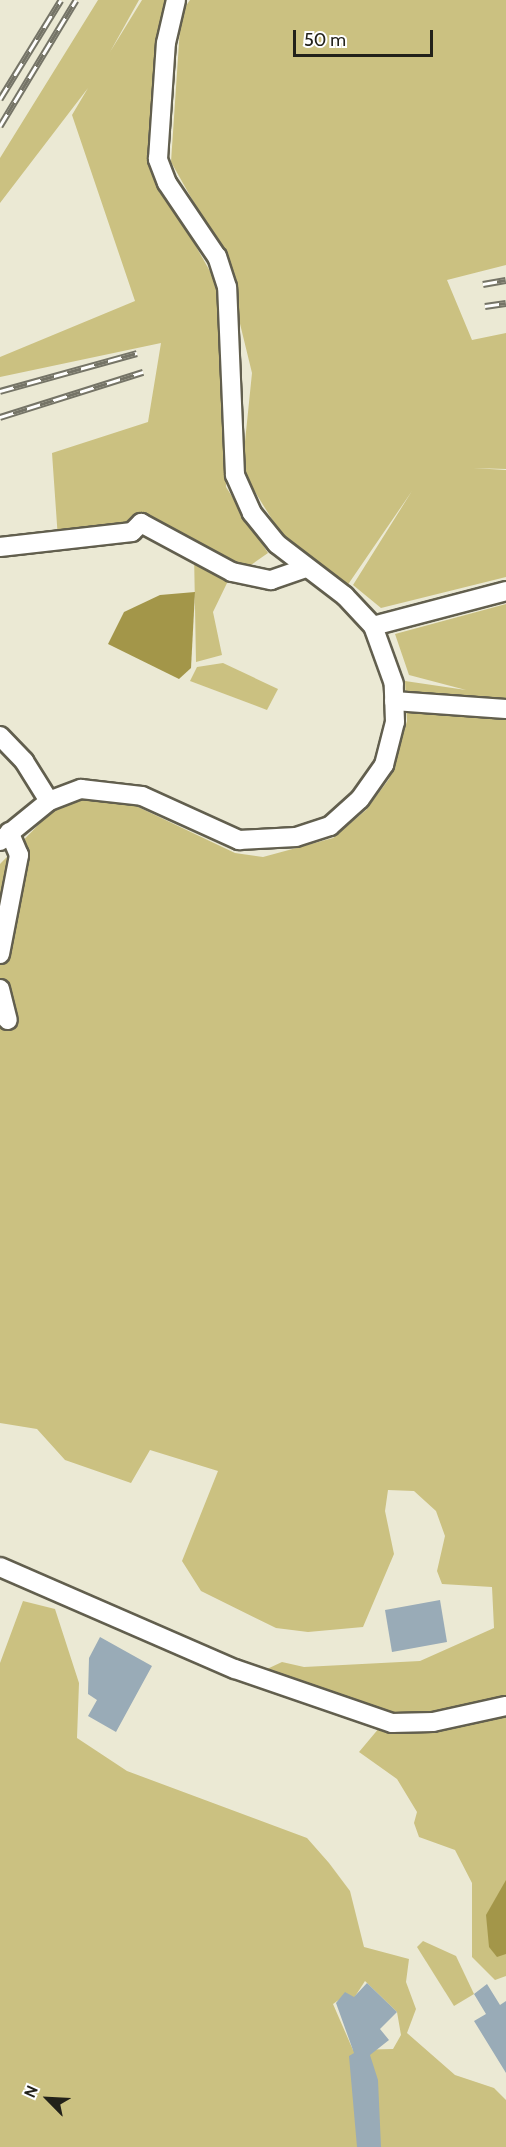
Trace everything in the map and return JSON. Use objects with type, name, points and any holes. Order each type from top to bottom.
[{"type":"street","points":[[0,954],[19,855],[5,836],[49,801],[81,789],[117,790],[239,840],[296,837],[330,826],[360,799],[384,765],[394,701],[373,626],[345,596],[305,568],[252,513],[235,475],[228,287],[218,257],[158,159],[165,54],[176,0]]},
{"type":"street","points":[[0,547],[132,532],[141,523],[232,572],[271,580],[305,568]]},
{"type":"street","points":[[373,626],[506,591]]},
{"type":"street","points":[[394,701],[506,709]]},
{"type":"street","points":[[0,736],[24,760],[49,801]]},
{"type":"street","points":[[0,989],[8,1020]]},
{"type":"street","points":[[8,1571],[235,1669],[392,1723],[433,1722],[506,1706]]},
{"type":"shaded area","points":[[98,0],[139,0],[110,52],[142,0],[166,0],[148,138],[153,170],[216,282],[225,356],[226,487],[268,553],[228,581],[213,612],[222,655],[196,662],[194,553],[141,523],[58,539],[52,453],[148,422],[161,343],[0,377],[0,357],[135,301],[72,115],[88,88],[0,203],[0,158]]},
{"type":"shaded area","points":[[190,0],[506,0],[506,265],[447,280],[472,340],[506,333],[506,469],[473,468],[506,470],[506,577],[381,608],[353,585],[412,491],[347,586],[283,537],[242,471],[252,373],[223,254],[171,162],[181,13]]},
{"type":"shaded area","points":[[195,592],[191,668],[179,679],[108,644],[124,612],[160,595]]},
{"type":"shaded area","points":[[506,604],[506,1976],[495,1980],[472,1957],[472,1883],[455,1850],[419,1837],[414,1823],[417,1812],[397,1779],[359,1752],[385,1721],[267,1669],[282,1662],[304,1667],[420,1661],[494,1628],[492,1587],[442,1584],[437,1571],[445,1536],[436,1511],[414,1491],[388,1490],[385,1511],[394,1554],[363,1627],[308,1632],[276,1628],[201,1591],[182,1561],[218,1471],[150,1450],[131,1483],[65,1460],[37,1429],[0,1423],[0,864],[53,810],[79,798],[117,797],[235,853],[263,857],[333,838],[366,810],[389,779],[407,721],[405,681],[466,690],[409,675],[395,634]]},
{"type":"shaded area","points":[[223,663],[278,689],[267,710],[190,681],[197,667]]},
{"type":"shaded area","points":[[23,1601],[55,1609],[79,1683],[77,1738],[127,1771],[307,1838],[350,1891],[364,1947],[409,1959],[406,1982],[416,2009],[407,2033],[455,2075],[494,2088],[506,2100],[506,2147],[0,2147],[0,1663]],"holes":[[[365,1981],[397,2012],[401,2035],[393,2049],[353,2050],[333,2004],[347,1994],[354,1998]]]},
{"type":"shaded area","points":[[506,1880],[506,1954],[497,1957],[489,1947],[486,1915]]},
{"type":"shaded area","points":[[423,1941],[456,1956],[474,1994],[454,2006],[417,1947]]},
{"type":"building","points":[[440,1600],[447,1642],[392,1652],[385,1610]]},
{"type":"building","points":[[100,1637],[152,1666],[116,1732],[88,1716],[97,1700],[88,1694],[89,1658]]},
{"type":"building","points":[[367,1983],[397,2012],[380,2029],[389,2040],[370,2055],[378,2080],[381,2147],[357,2147],[349,2056],[354,2053],[336,2003],[345,1992],[354,1997]]},
{"type":"building","points":[[487,1984],[500,2005],[506,2001],[506,2073],[474,2021],[486,2014],[474,1994]]},
{"type":"railway","points":[[0,99],[61,0]]},
{"type":"railway","points":[[0,126],[76,0]]},
{"type":"railway","points":[[483,284],[506,280]]},
{"type":"railway","points":[[485,306],[506,303]]},
{"type":"railway","points":[[0,391],[137,353]]},
{"type":"railway","points":[[0,417],[143,372]]}]
